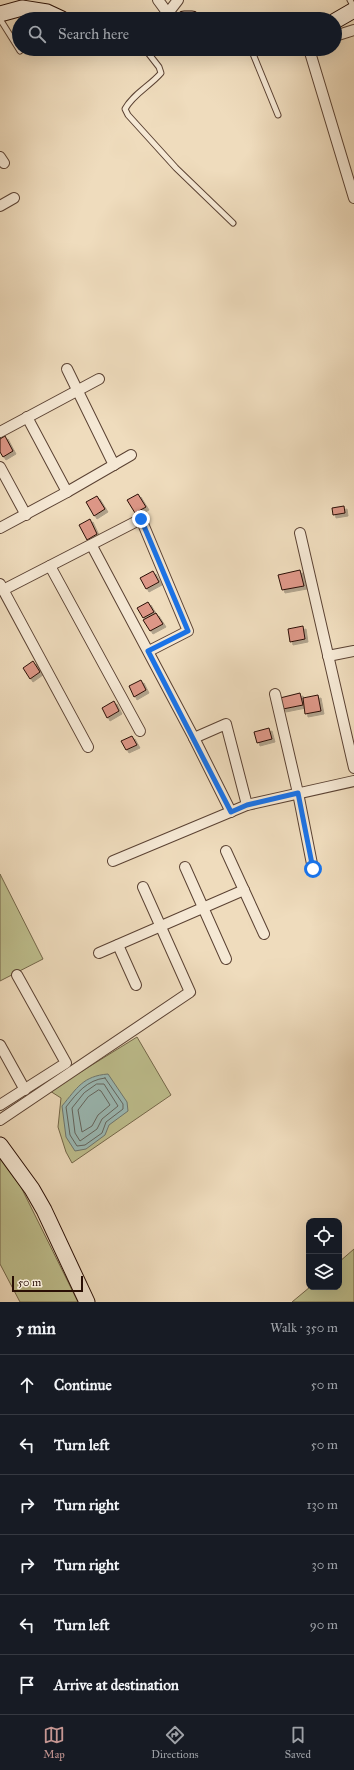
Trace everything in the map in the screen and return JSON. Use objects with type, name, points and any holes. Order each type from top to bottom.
[{"type":"main road","points":[[0,14],[22,8],[47,12]]},
{"type":"main road","points":[[342,16],[354,8]]},
{"type":"main road","points":[[0,1145],[32,1189],[44,1210],[87,1302]]},
{"type":"street","points":[[158,0],[167,12]]},
{"type":"street","points":[[172,12],[178,0]]},
{"type":"street","points":[[342,34],[354,30]]},
{"type":"street","points":[[311,56],[354,198]]},
{"type":"street","points":[[0,206],[14,198]]},
{"type":"street","points":[[67,369],[114,465]]},
{"type":"street","points":[[0,432],[99,379]]},
{"type":"street","points":[[27,417],[67,492]]},
{"type":"street","points":[[0,528],[26,515],[131,455]]},
{"type":"street","points":[[0,467],[26,515]]},
{"type":"street","points":[[88,747],[2,587],[92,546],[141,519],[188,631],[148,651]]},
{"type":"street","points":[[300,533],[354,768]]},
{"type":"street","points":[[92,546],[194,738],[231,812]]},
{"type":"street","points":[[50,566],[140,731]]},
{"type":"street","points":[[328,656],[354,651]]},
{"type":"street","points":[[275,694],[298,793],[313,869]]},
{"type":"street","points":[[194,738],[226,724],[247,805]]},
{"type":"street","points":[[113,861],[247,805],[354,781]]},
{"type":"street","points":[[226,851],[264,934]]},
{"type":"street","points":[[185,867],[226,959]]},
{"type":"street","points":[[0,1120],[190,992],[142,887]]},
{"type":"street","points":[[99,954],[244,890]]},
{"type":"street","points":[[118,945],[136,986]]},
{"type":"street","points":[[0,1105],[66,1063],[17,975]]},
{"type":"street","points":[[0,1045],[25,1090]]},
{"type":"lane","points":[[350,0],[354,8]]},
{"type":"lane","points":[[0,19],[12,38]]},
{"type":"lane","points":[[151,56],[159,66],[161,73],[129,102],[126,109],[128,115],[176,168],[232,223]]},
{"type":"lane","points":[[254,56],[278,115]]},
{"type":"green space","points":[[0,874],[43,959],[0,981]]},
{"type":"green space","points":[[137,1037],[171,1095],[72,1163],[66,1152],[58,1127],[61,1098],[50,1091]]},
{"type":"green space","points":[[0,1158],[21,1187],[78,1302],[20,1302],[0,1264]]},
{"type":"green space","points":[[354,1249],[354,1302],[292,1302],[306,1290],[342,1290],[342,1259]]},
{"type":"water","points":[[108,1074],[127,1102],[128,1111],[109,1125],[105,1135],[86,1149],[75,1151],[66,1137],[62,1106],[86,1080],[99,1075]]},
{"type":"building","points":[[5,436],[13,451],[3,457],[0,452],[0,439]]},
{"type":"building","points":[[138,494],[146,507],[135,513],[127,500]]},
{"type":"building","points":[[97,496],[105,509],[94,516],[86,502]]},
{"type":"building","points":[[344,506],[345,513],[333,515],[332,508]]},
{"type":"building","points":[[90,519],[97,534],[87,540],[79,525]]},
{"type":"building","points":[[300,570],[304,586],[282,590],[278,575]]},
{"type":"building","points":[[153,571],[159,582],[146,589],[140,578]]},
{"type":"building","points":[[148,602],[154,612],[143,618],[137,608]]},
{"type":"building","points":[[156,613],[163,624],[150,631],[143,620]]},
{"type":"building","points":[[303,626],[305,639],[290,642],[288,629]]},
{"type":"building","points":[[33,661],[40,672],[30,679],[23,668]]},
{"type":"building","points":[[141,680],[146,690],[134,697],[129,686]]},
{"type":"building","points":[[300,693],[303,705],[283,709],[280,698]]},
{"type":"building","points":[[318,695],[321,711],[305,714],[303,698]]},
{"type":"building","points":[[114,701],[119,711],[107,718],[102,708]]},
{"type":"building","points":[[269,728],[272,739],[257,743],[254,732]]},
{"type":"building","points":[[132,736],[137,745],[126,750],[121,741]]},
{"type":"route","points":[[141,519],[188,631],[148,651],[231,812],[247,805],[298,793],[313,869]]}]
